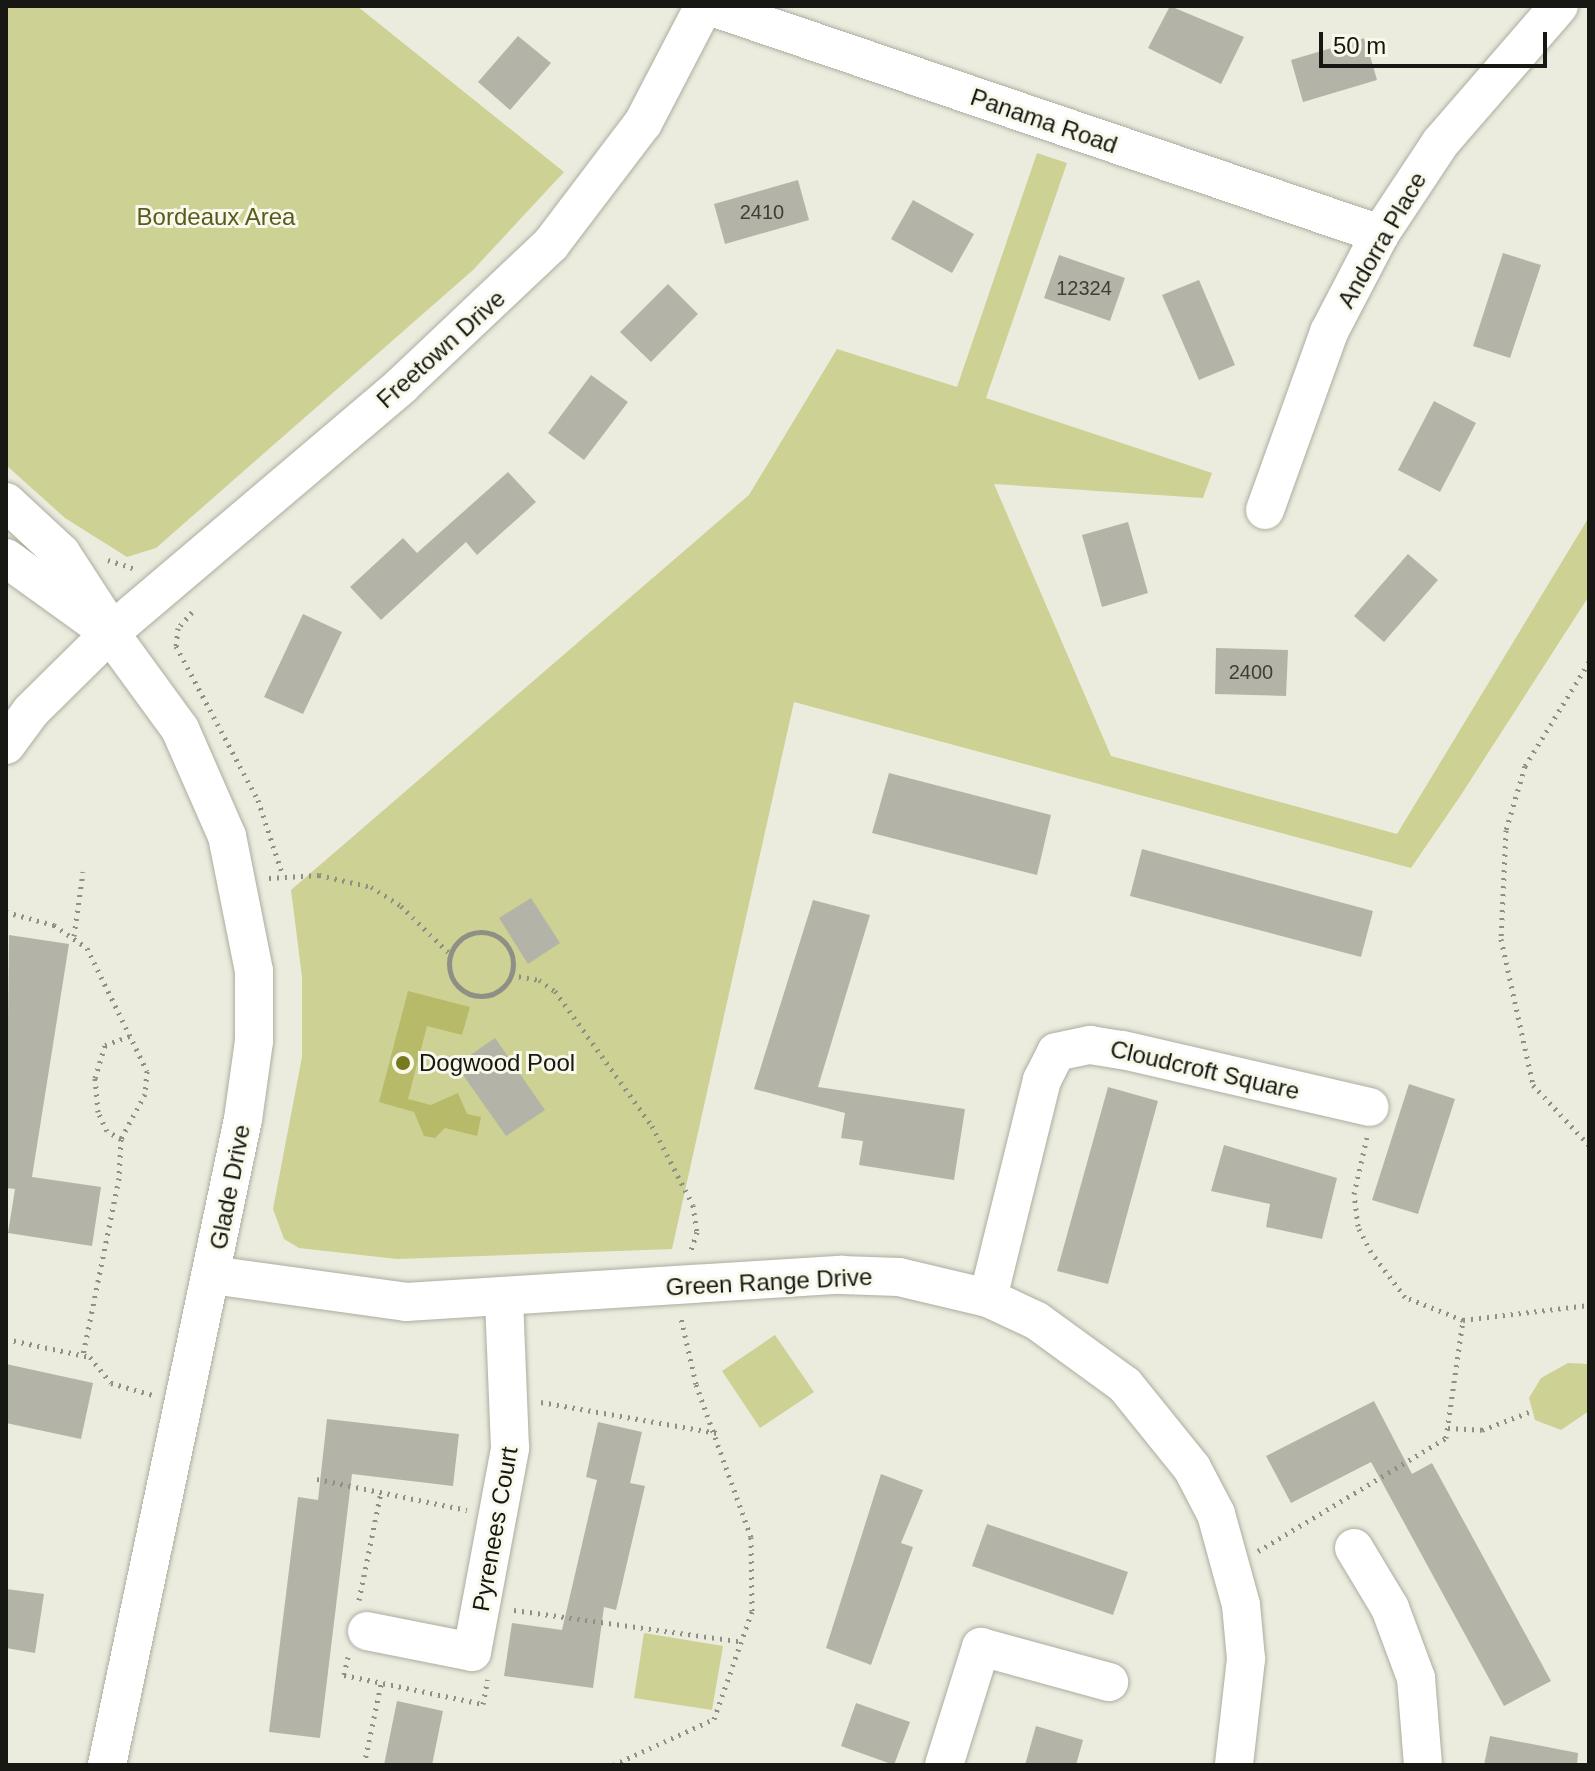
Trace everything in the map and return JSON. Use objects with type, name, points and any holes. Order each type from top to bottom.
[{"type":"street","name":"Panama Road","points":[[707,6],[1380,234]]},
{"type":"street","name":"Freetown Drive","points":[[6,745],[31,711],[110,633],[402,385],[551,244],[643,123],[707,6]]},
{"type":"street","name":"Andorra Place","points":[[1265,510],[1329,332],[1380,234],[1441,142],[1559,6]]},
{"type":"street","name":"Glade Drive","points":[[6,502],[74,568],[110,633],[195,756],[240,883],[254,971],[254,1041],[212,1275],[107,1765]]},
{"type":"street","name":"Glade Drive","points":[[6,558],[110,633]]},
{"type":"street","name":"Cloudcroft Square","points":[[988,1298],[1042,1080],[1056,1052],[1090,1045],[1123,1050],[1369,1107]]},
{"type":"street","name":"Green Range Drive","points":[[212,1275],[376,1301],[504,1298],[841,1275],[936,1283],[988,1298],[1083,1350],[1125,1385],[1192,1468],[1232,1564],[1246,1659],[1234,1765]]},
{"type":"street","name":"Pyrenees Court","points":[[367,1631],[472,1652],[500,1516],[512,1402],[504,1298]]},
{"type":"street","points":[[1354,1548],[1390,1608],[1416,1678],[1423,1765]]},
{"type":"street","points":[[944,1765],[981,1647],[1109,1682]]},
{"type":"path","points":[[178,628],[176,646],[258,800],[283,876]]},
{"type":"path","points":[[1589,662],[1525,766],[1506,830],[1501,939],[1533,1085],[1589,1145]]},
{"type":"path","points":[[74,936],[83,872]]},
{"type":"path","points":[[240,883],[283,876],[338,877],[381,892],[450,954]]},
{"type":"path","points":[[6,912],[74,936],[106,978],[148,1083],[121,1139],[119,1178],[83,1355]]},
{"type":"path","points":[[489,933],[510,950],[511,975],[494,993],[470,994],[451,978],[450,954],[465,937],[489,933]]},
{"type":"path","points":[[511,975],[539,980],[555,991],[671,1158],[696,1214],[695,1245],[684,1261],[681,1286],[686,1350],[717,1433],[754,1559],[744,1642],[714,1719],[613,1765]]},
{"type":"path","points":[[121,1139],[107,1131],[98,1112],[95,1078],[105,1045],[130,1036]]},
{"type":"path","points":[[1369,1107],[1354,1194],[1358,1226],[1405,1297],[1463,1320],[1589,1305]]},
{"type":"path","points":[[1232,1564],[1446,1438],[1463,1320]]},
{"type":"path","points":[[6,1339],[83,1355],[118,1387],[185,1403]]},
{"type":"path","points":[[512,1402],[558,1404],[717,1433]]},
{"type":"path","points":[[1448,1428],[1482,1430],[1532,1411]]},
{"type":"path","points":[[317,1479],[500,1516]]},
{"type":"path","points":[[482,1604],[597,1625],[744,1642]]},
{"type":"path","points":[[364,1765],[381,1684]]},
{"type":"green space","name":"Bordeaux Area","points":[[6,6],[357,6],[564,172],[473,270],[156,548],[127,557],[65,518],[6,465]]},
{"type":"green space","points":[[1037,153],[1067,163],[986,398],[1212,473],[1203,498],[994,484],[1111,756],[1397,834],[1589,517],[1589,596],[1411,868],[794,702],[672,1249],[397,1259],[299,1248],[284,1239],[273,1209],[302,1057],[302,977],[291,890],[749,495],[837,349],[957,387]]},
{"type":"green space","points":[[775,1335],[814,1392],[760,1428],[722,1371]]},
{"type":"green space","points":[[1568,1363],[1589,1364],[1589,1411],[1561,1430],[1535,1420],[1529,1398],[1541,1378]]},
{"type":"green space","points":[[644,1633],[723,1646],[712,1710],[634,1698]]},
{"type":"shaded area","name":"Dogwood Pool","points":[[408,991],[470,1007],[462,1035],[427,1026],[408,1099],[431,1105],[458,1093],[467,1114],[481,1117],[477,1136],[445,1128],[435,1138],[424,1136],[414,1112],[379,1102]]},
{"type":"building","points":[[1170,6],[1244,37],[1221,84],[1148,48]]},
{"type":"building","points":[[518,36],[551,63],[510,110],[478,82]]},
{"type":"building","points":[[1365,38],[1377,80],[1303,102],[1291,60]]},
{"type":"building","points":[[798,180],[809,220],[725,244],[714,204]]},
{"type":"building","points":[[913,200],[974,234],[952,273],[891,239]]},
{"type":"building","points":[[1503,253],[1541,265],[1510,358],[1473,346]]},
{"type":"building","points":[[1059,255],[1125,278],[1110,321],[1044,298]]},
{"type":"building","points":[[1199,280],[1235,365],[1199,380],[1162,295]]},
{"type":"building","points":[[668,284],[698,314],[651,362],[620,332]]},
{"type":"building","points":[[591,375],[628,402],[584,460],[548,433]]},
{"type":"building","points":[[1434,401],[1476,423],[1440,492],[1398,470]]},
{"type":"building","points":[[508,472],[536,502],[477,555],[466,542],[381,620],[350,587],[403,538],[417,553]]},
{"type":"building","points":[[1128,522],[1148,593],[1102,607],[1082,535]]},
{"type":"building","points":[[1408,554],[1438,580],[1384,642],[1354,616]]},
{"type":"building","points":[[303,614],[342,632],[303,714],[264,697]]},
{"type":"building","points":[[1216,648],[1288,650],[1286,696],[1215,694]]},
{"type":"building","points":[[889,773],[1051,815],[1037,875],[872,833]]},
{"type":"building","points":[[1142,849],[1373,911],[1361,957],[1130,896]]},
{"type":"building","points":[[531,898],[560,943],[528,964],[499,918]]},
{"type":"building","points":[[813,900],[870,915],[818,1087],[965,1109],[954,1180],[859,1165],[863,1141],[841,1138],[845,1113],[754,1089]]},
{"type":"building","points":[[9,935],[69,944],[32,1177],[101,1187],[92,1246],[8,1233],[15,1189],[6,1188]]},
{"type":"building","points":[[495,1038],[545,1110],[506,1136],[456,1065]]},
{"type":"building","points":[[1409,1084],[1455,1099],[1418,1214],[1372,1200]]},
{"type":"building","points":[[1108,1087],[1158,1101],[1108,1284],[1057,1271]]},
{"type":"building","points":[[1224,1145],[1337,1178],[1322,1239],[1266,1227],[1270,1204],[1211,1191]]},
{"type":"building","points":[[6,1364],[93,1383],[81,1439],[6,1423]]},
{"type":"building","points":[[1374,1401],[1412,1474],[1432,1463],[1551,1681],[1504,1706],[1371,1462],[1291,1503],[1266,1456]]},
{"type":"building","points":[[327,1419],[459,1434],[453,1486],[352,1474],[320,1738],[269,1732],[298,1497],[318,1500]]},
{"type":"building","points":[[598,1422],[642,1432],[630,1483],[645,1486],[616,1610],[604,1607],[593,1688],[504,1676],[512,1623],[562,1630],[597,1480],[586,1477]]},
{"type":"building","points":[[881,1474],[923,1490],[901,1543],[913,1547],[871,1665],[826,1648]]},
{"type":"building","points":[[987,1524],[1128,1572],[1113,1615],[972,1566]]},
{"type":"building","points":[[6,1589],[44,1594],[35,1653],[6,1648]]},
{"type":"building","points":[[397,1701],[443,1711],[432,1765],[384,1765]]},
{"type":"building","points":[[856,1703],[910,1722],[894,1765],[841,1746]]},
{"type":"building","points":[[1036,1726],[1083,1740],[1076,1765],[1025,1765]]},
{"type":"building","points":[[1490,1736],[1578,1753],[1577,1765],[1484,1765]]},
{"type":"place","name":"Dogwood Pool","points":[[403,1063]]}]
